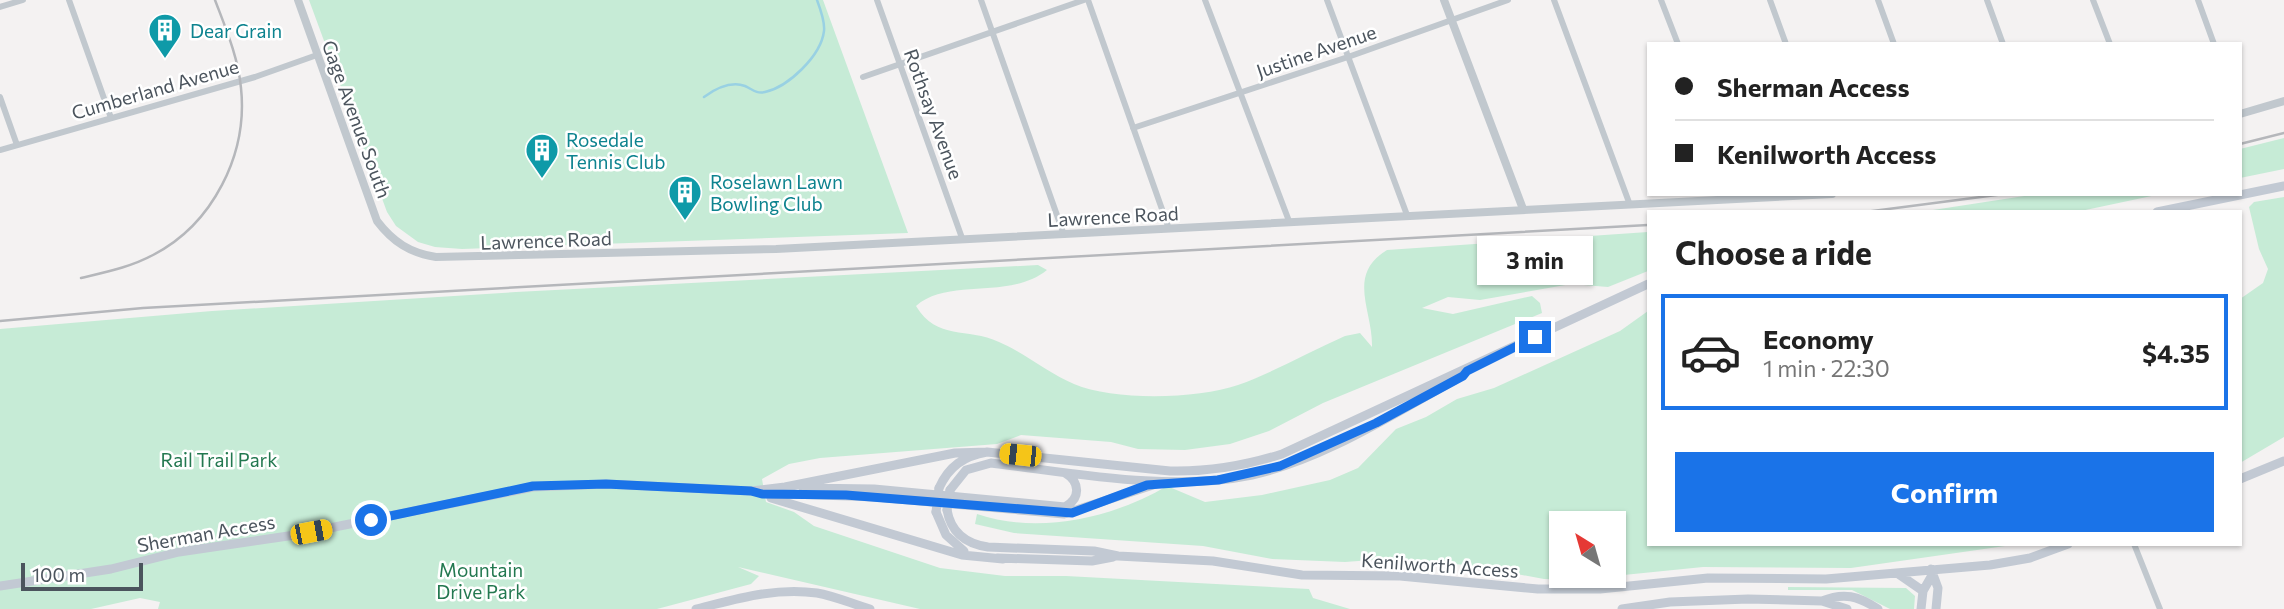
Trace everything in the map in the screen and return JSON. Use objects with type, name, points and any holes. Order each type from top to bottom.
[{"type":"main road","points":[[2242,195],[2284,186]]},
{"type":"main road","points":[[2167,210],[2235,196]]},
{"type":"main road","name":"Kenilworth Access","points":[[1118,556],[1092,561],[1003,559],[970,554],[958,548],[942,530],[936,512],[939,488],[949,470],[960,461],[987,452],[1170,471],[1223,470],[1282,454],[1467,371],[1647,284]]},
{"type":"main road","name":"Kenilworth Access","points":[[1467,371],[1463,376],[1376,423],[1298,460],[1254,474],[1179,482],[983,464],[965,470],[950,490],[947,510],[955,530],[976,545],[1213,561],[1302,575],[1400,576],[1538,589],[1600,589],[1708,578],[1826,579],[1895,572],[1931,573],[2020,560],[2062,546]]},
{"type":"main road","points":[[751,491],[785,487],[942,455],[987,452]]},
{"type":"main road","points":[[2242,478],[2284,461]]},
{"type":"main road","points":[[785,487],[874,489],[1065,507],[1075,498],[1077,489],[1072,478],[1060,471]]},
{"type":"main road","points":[[762,494],[876,497],[1064,514],[1147,485],[1179,482]]},
{"type":"main road","name":"Sherman Access","points":[[0,586],[111,569],[180,552],[295,535],[533,486],[606,484],[751,491]]},
{"type":"main road","points":[[751,491],[962,555],[1003,559]]},
{"type":"main road","points":[[1895,572],[1923,591]]},
{"type":"main road","points":[[1921,609],[1923,591],[1931,573]]},
{"type":"main road","points":[[1931,573],[1938,588],[1936,609]]},
{"type":"main road","points":[[696,609],[765,592],[801,592],[870,609]]},
{"type":"main road","points":[[1622,609],[1707,600],[1822,601],[1844,595],[1864,600],[1878,609]]},
{"type":"main road","points":[[1822,601],[1847,609]]},
{"type":"street","points":[[0,7],[23,0]]},
{"type":"street","points":[[69,0],[111,118]]},
{"type":"street","name":"Gage Avenue South","points":[[298,0],[377,220],[398,243]]},
{"type":"street","name":"Rothsay Avenue","points":[[877,0],[962,239]]},
{"type":"street","points":[[981,0],[1064,235]]},
{"type":"street","points":[[863,76],[1086,0],[1170,229]]},
{"type":"street","points":[[1205,0],[1289,221]]},
{"type":"street","points":[[1327,0],[1407,215]]},
{"type":"street","points":[[1444,0],[1523,209]]},
{"type":"street","name":"Justine Avenue","points":[[1133,128],[1240,94],[1508,0]]},
{"type":"street","points":[[1554,0],[1630,205]]},
{"type":"street","points":[[1661,0],[1677,42]]},
{"type":"street","points":[[1770,0],[1785,42]]},
{"type":"street","points":[[1878,0],[1893,42]]},
{"type":"street","points":[[1987,0],[2002,42]]},
{"type":"street","points":[[2093,0],[2109,42]]},
{"type":"street","points":[[2198,0],[2213,42]]},
{"type":"street","name":"Cumberland Avenue","points":[[0,150],[255,77],[317,55]]},
{"type":"street","points":[[0,97],[17,145]]},
{"type":"street","points":[[2242,113],[2284,100]]},
{"type":"street","name":"Lawrence Road","points":[[398,243],[422,255],[451,258],[703,252],[1630,205],[1736,196]]},
{"type":"street","points":[[2135,546],[2160,609]]},
{"type":"green space","points":[[309,0],[823,0],[908,233],[462,249],[435,247],[418,242],[396,226],[387,212]]},
{"type":"green space","points":[[2284,138],[2284,169],[2242,178],[2242,148]]},
{"type":"green space","points":[[2025,196],[2152,196],[2085,210],[1933,210]]},
{"type":"green space","points":[[2284,197],[2284,437],[2242,462],[2242,298],[2263,283],[2268,269],[2259,249],[2249,207],[2254,202]]},
{"type":"green space","name":"Rail Trail Park","points":[[1647,232],[1647,271],[1608,287],[1571,284],[1480,300],[1448,297],[1422,308],[1453,314],[1532,296],[1540,303],[1542,313],[1323,403],[1269,431],[1230,444],[1185,450],[1138,449],[1111,442],[1021,435],[997,444],[820,458],[789,464],[762,479],[766,502],[794,512],[814,526],[940,568],[1005,576],[1066,576],[1309,589],[1313,598],[1350,609],[920,609],[738,567],[759,576],[751,584],[657,609],[158,609],[160,602],[140,598],[91,609],[0,609],[0,329],[212,311],[516,292],[1038,265],[1047,270],[1015,285],[945,292],[916,306],[924,317],[943,329],[999,342],[1074,384],[1111,393],[1179,395],[1238,385],[1345,336],[1360,333],[1372,347],[1364,282],[1375,260],[1387,250]]},
{"type":"green space","points":[[1647,312],[1647,546],[2005,546],[1851,568],[1703,567],[1626,575],[1626,511],[1549,511],[1549,579],[1467,565],[1385,559],[1345,562],[1272,559],[1203,546],[1014,533],[975,524],[977,514],[1025,523],[1075,520],[1123,507],[1167,486],[1205,502],[1262,495],[1330,480],[1358,468],[1396,429],[1426,417],[1457,399],[1494,388],[1620,331]]},
{"type":"green space","points":[[1788,587],[1906,588],[1915,596],[1914,609],[1890,609],[1852,590],[1788,590]]},
{"type":"waterway","points":[[704,97],[734,84],[765,92],[793,77],[810,60],[822,41],[824,24],[817,0]]},
{"type":"railway","points":[[81,278],[136,263],[174,242],[193,225],[222,185],[239,138],[242,113],[241,88],[234,54],[215,0]]},
{"type":"railway","points":[[2242,144],[2284,133]]},
{"type":"railway","points":[[1880,210],[1989,196]]},
{"type":"railway","points":[[0,321],[143,308],[1647,225]]},
{"type":"place","name":"Dear Grain","points":[[165,60]]},
{"type":"place","name":"Rosedale Tennis Club","points":[[542,180]]},
{"type":"place","name":"Roselawn Lawn Bowling Club","points":[[685,222]]},
{"type":"route","points":[[371,520],[533,486],[570,484],[751,491],[762,494],[846,495],[1037,513],[1072,513],[1147,485],[1218,480],[1254,474],[1298,460],[1376,423],[1463,376],[1467,371],[1535,337]]},
{"type":"park label","name":"Mountain Drive Park","points":[[481,580]]}]
